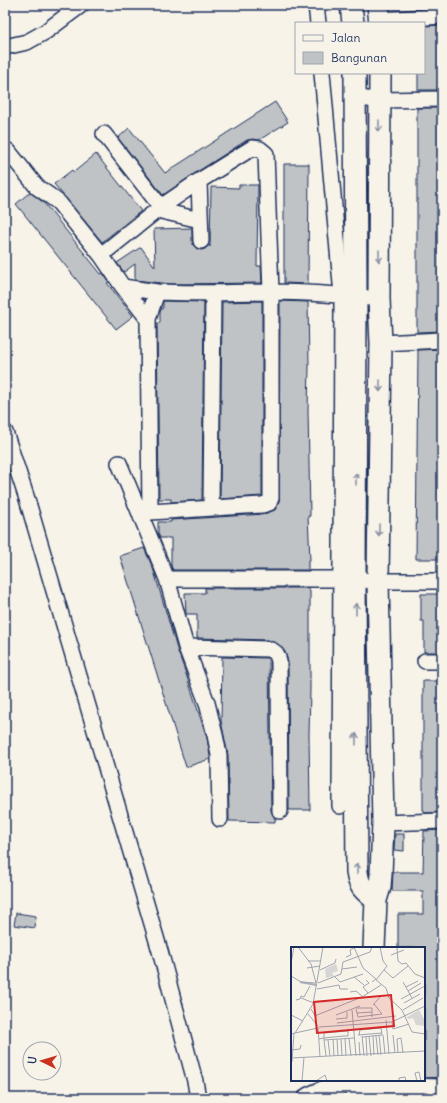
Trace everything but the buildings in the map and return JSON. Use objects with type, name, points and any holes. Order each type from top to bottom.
[{"type":"street","points":[[5,47],[28,42],[45,32],[81,5]]},
{"type":"street","points":[[316,5],[318,22]]},
{"type":"street","points":[[351,5],[353,22]]},
{"type":"street","points":[[380,16],[442,16]]},
{"type":"street","points":[[322,74],[349,296]]},
{"type":"street","points":[[340,806],[348,580],[349,296],[355,74]]},
{"type":"street","points":[[374,947],[376,900],[380,887],[381,874],[383,822],[378,581],[381,343],[379,299],[380,74]]},
{"type":"street","points":[[355,98],[379,100],[442,99]]},
{"type":"street","points":[[104,134],[159,209],[200,220]]},
{"type":"street","points":[[101,255],[159,209],[199,181],[252,148],[260,149],[266,154],[271,292],[271,498],[269,503],[262,505],[211,508],[145,515]]},
{"type":"street","points":[[8,150],[37,187],[59,204],[101,255],[123,287],[148,319]]},
{"type":"street","points":[[199,181],[201,241]]},
{"type":"street","points":[[123,287],[157,292],[271,292],[379,299]]},
{"type":"street","points":[[145,515],[148,319],[157,292]]},
{"type":"street","points":[[211,508],[214,293]]},
{"type":"street","points":[[381,343],[442,340]]},
{"type":"street","points":[[5,432],[29,506],[158,943],[195,1081],[198,1098]]},
{"type":"street","points":[[119,463],[145,515],[167,579],[186,647],[207,703],[219,755],[220,819]]},
{"type":"street","points":[[167,579],[442,581]]},
{"type":"street","points":[[348,580],[357,872],[358,880],[362,888],[376,900]]},
{"type":"street","points":[[186,647],[268,649],[274,651],[278,655],[280,811]]},
{"type":"street","points":[[425,661],[442,661]]},
{"type":"street","points":[[383,822],[442,822]]},
{"type":"street","points":[[309,1098],[364,1087],[442,1087]]}]
